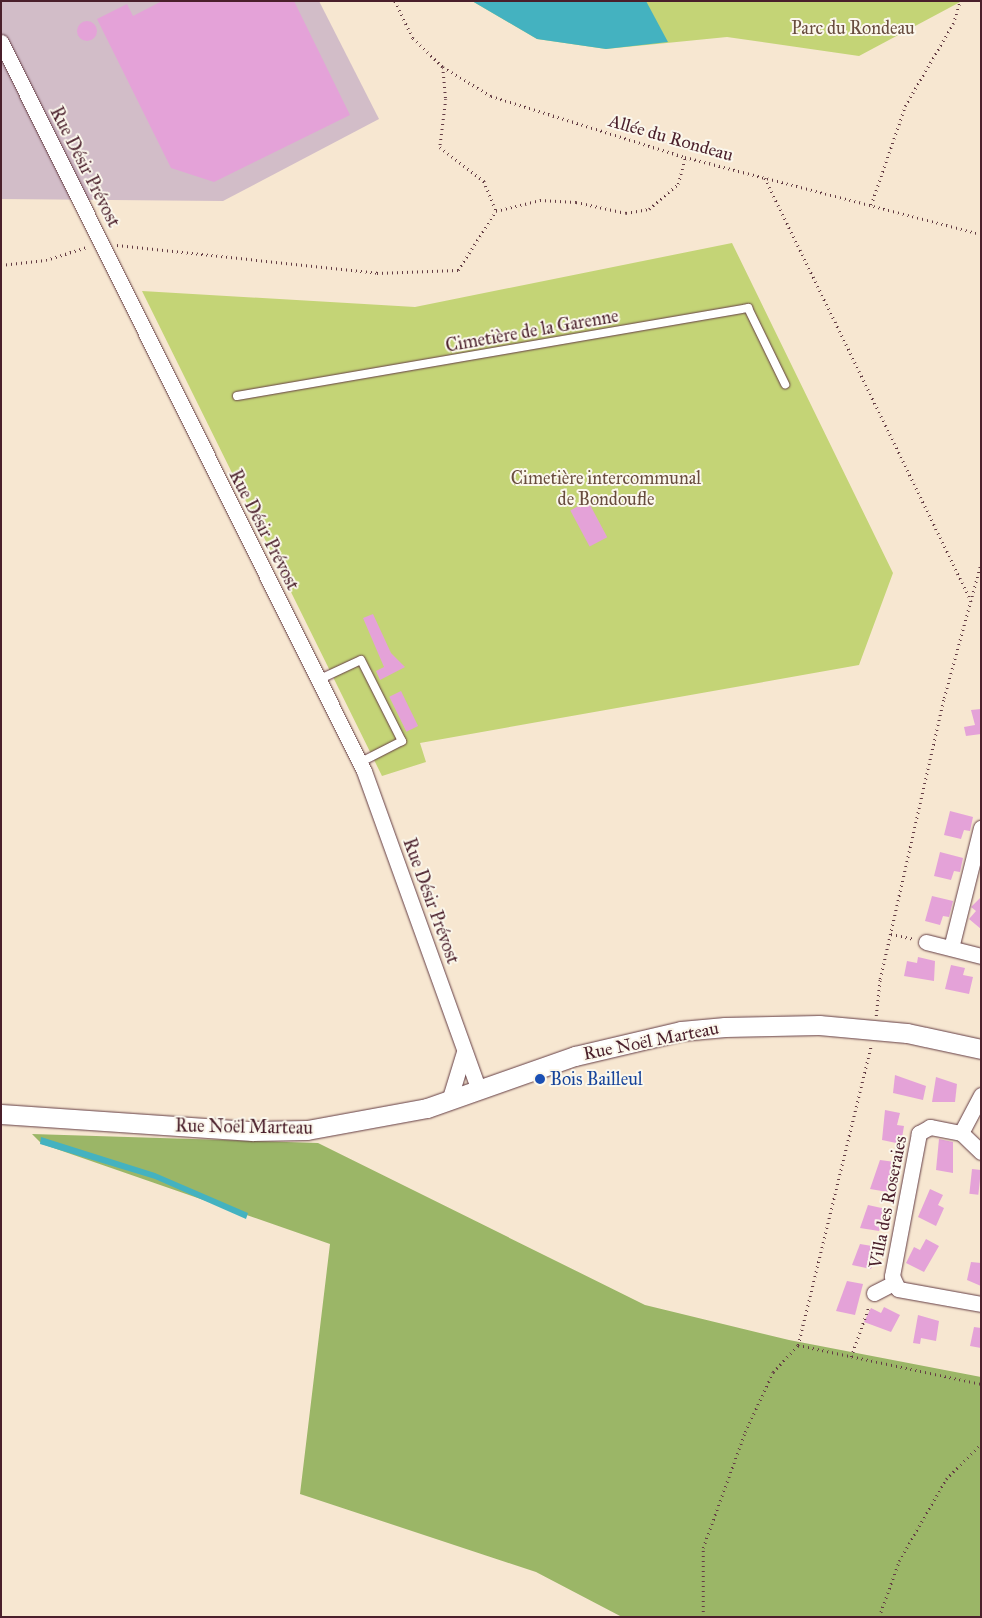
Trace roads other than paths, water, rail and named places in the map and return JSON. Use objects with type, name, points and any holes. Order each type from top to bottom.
[{"type":"street","name":"Rue Désir Prévost","points":[[1,42],[359,763],[480,1090]]},
{"type":"street","points":[[951,948],[981,828]]},
{"type":"street","points":[[926,942],[981,956]]},
{"type":"street","name":"Rue Noël Marteau","points":[[1,1114],[252,1131],[307,1130],[387,1118],[449,1101],[575,1056],[681,1031],[769,1024],[875,1030],[981,1049]]},
{"type":"street","name":"Rue Désir Prévost","points":[[449,1101],[462,1068],[464,1048]]},
{"type":"street","points":[[981,1095],[961,1132],[981,1152]]},
{"type":"street","name":"Villa des Roseraies","points":[[892,1284],[918,1123],[961,1132]]},
{"type":"street","name":"Villa des Roseraies","points":[[874,1293],[892,1284]]},
{"type":"street","name":"Villa des Roseraies","points":[[892,1284],[898,1289],[981,1304]]},
{"type":"lane","name":"Cimetière de la Garenne","points":[[237,396],[748,308],[785,384]]},
{"type":"lane","points":[[318,680],[360,660],[402,742],[359,763]]},
{"type":"water","points":[[472,1],[646,1],[668,42],[606,49],[537,39]]},
{"type":"water","points":[[41,1137],[155,1173],[248,1213],[246,1219],[155,1179],[40,1144]]},
{"type":"place","name":"Bois Bailleul","points":[[540,1079]]},
{"type":"park label","name":"Parc du Rondeau","points":[[853,28]]},
{"type":"park label","name":"Cimetière intercommunal de Bondoufle","points":[[606,489]]}]
